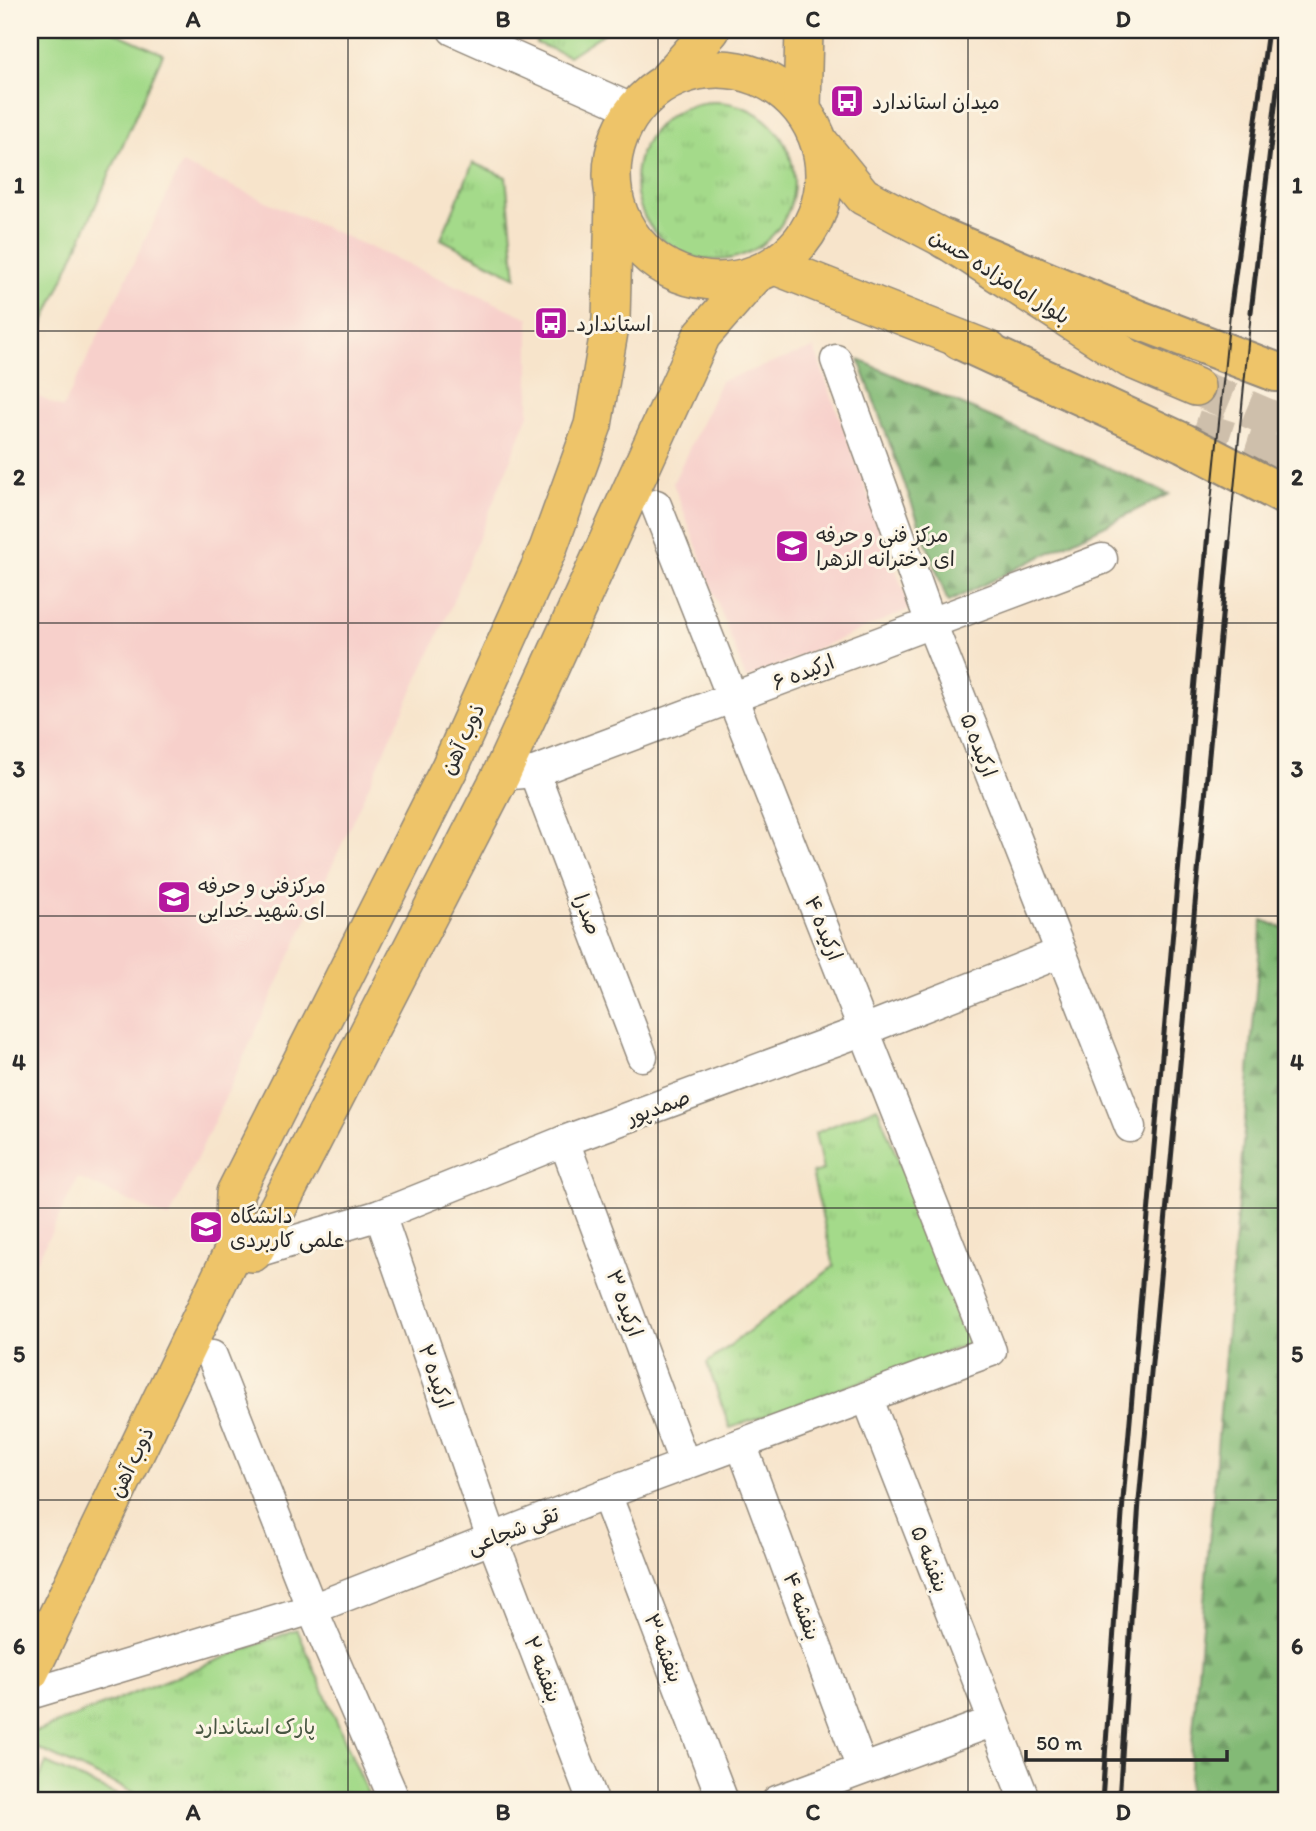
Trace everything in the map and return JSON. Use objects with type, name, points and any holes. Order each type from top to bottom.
[{"type":"highway","points":[[945,239],[1134,318],[1276,372],[1286,373]]},
{"type":"highway","points":[[961,340],[1184,443],[1286,496]]},
{"type":"main road","points":[[668,80],[703,68],[740,70],[774,84],[802,109],[820,143],[825,178],[818,212],[801,243],[764,271],[719,282],[684,277],[652,260],[628,234],[614,201],[611,165],[620,131],[640,101],[668,80],[711,30]]},
{"type":"main road","points":[[802,109],[804,30]]},
{"type":"main road","name":"بلوار امامزاده حسن","points":[[820,143],[863,195],[945,239],[1130,359],[1196,387]]},
{"type":"main road","name":"ذوب آهن","points":[[243,1252],[235,1193],[450,767],[548,549],[593,425],[611,320],[614,201]]},
{"type":"main road","points":[[764,271],[1074,379],[1194,428]]},
{"type":"main road","name":"ذوب آهن","points":[[30,1672],[243,1252],[517,774],[702,335],[764,271]]},
{"type":"main road","points":[[450,767],[517,774]]},
{"type":"street","points":[[453,30],[634,110]]},
{"type":"street","name":"ارکیده ۵","points":[[836,360],[931,623],[1130,1127]]},
{"type":"street","name":"ارکیده ۴","points":[[656,505],[992,1351]]},
{"type":"street","name":"ارکیده ۶","points":[[517,774],[733,699],[1102,559]]},
{"type":"street","name":"صدرا","points":[[517,774],[642,1056]]},
{"type":"street","name":"صمدپور","points":[[243,1252],[380,1214],[1060,953]]},
{"type":"street","name":"ارکیده ۳","points":[[564,1142],[685,1465]]},
{"type":"street","name":"ارکیده ۲","points":[[380,1214],[492,1538]]},
{"type":"street","name":"تقی شجاعی","points":[[30,1694],[312,1609],[606,1494],[992,1351]]},
{"type":"street","points":[[212,1356],[312,1609],[395,1801]]},
{"type":"street","name":"بنفشه ۵","points":[[867,1397],[1025,1801]]},
{"type":"street","name":"بنفشه ۴","points":[[741,1444],[862,1769]]},
{"type":"street","name":"بنفشه ۳","points":[[606,1494],[723,1801]]},
{"type":"street","name":"بنفشه ۲","points":[[492,1538],[593,1801]]},
{"type":"street","points":[[793,1798],[862,1769],[994,1721]]},
{"type":"shaded area","name":"مرکزفنی و حرفه ای شهید خدایی","points":[[182,164],[529,318],[529,414],[447,616],[169,1219],[78,1178],[30,1275],[30,393],[63,408]]},
{"type":"shaded area","name":"مرکز فنی و حرفه ای دخترانه الزهرا","points":[[814,348],[910,609],[746,679],[673,483],[721,381]]},
{"type":"green space","points":[[30,30],[110,30],[163,54],[32,349],[30,348]]},
{"type":"green space","points":[[542,30],[609,30],[569,56],[536,43]]},
{"type":"green space","points":[[715,102],[745,108],[771,125],[788,151],[794,181],[788,211],[771,237],[745,254],[715,260],[685,254],[659,237],[642,211],[636,181],[642,151],[659,125],[685,108]]},
{"type":"green space","points":[[473,163],[506,177],[516,277],[441,239]]},
{"type":"green space","points":[[859,360],[1169,494],[948,602]]},
{"type":"green space","points":[[1262,920],[1286,929],[1286,1801],[1187,1801]]},
{"type":"green space","points":[[877,1107],[972,1343],[730,1428],[707,1363],[834,1266],[812,1173],[823,1170],[815,1133]]},
{"type":"green space","name":"پارک استاندارد","points":[[297,1629],[371,1801],[152,1801],[30,1745],[30,1734]]},
{"type":"green space","points":[[46,1763],[130,1801],[30,1801]]},
{"type":"tunnel","points":[[1196,387],[1286,425]]},
{"type":"tunnel","points":[[1194,428],[1286,458]]},
{"type":"tram line","points":[[1229,542],[1251,312]]},
{"type":"tram line","points":[[1208,532],[1230,313]]},
{"type":"railway","points":[[1230,313],[1268,30]]},
{"type":"railway","points":[[1251,312],[1284,30]]},
{"type":"railway","points":[[1102,1801],[1123,1500],[1208,532]]},
{"type":"railway","points":[[1119,1801],[1139,1501],[1229,542]]},
{"type":"place","name":"میدان استاندارد","points":[[847,101]]},
{"type":"place","name":"استاندارد","points":[[551,323]]},
{"type":"place","name":"مرکز فنی و حرفه ای دخترانه الزهرا","points":[[792,546]]},
{"type":"place","name":"مرکزفنی و حرفه ای شهید خدایی","points":[[174,897]]},
{"type":"place","name":"دانشگاه علمی کاربردی","points":[[206,1227]]}]
